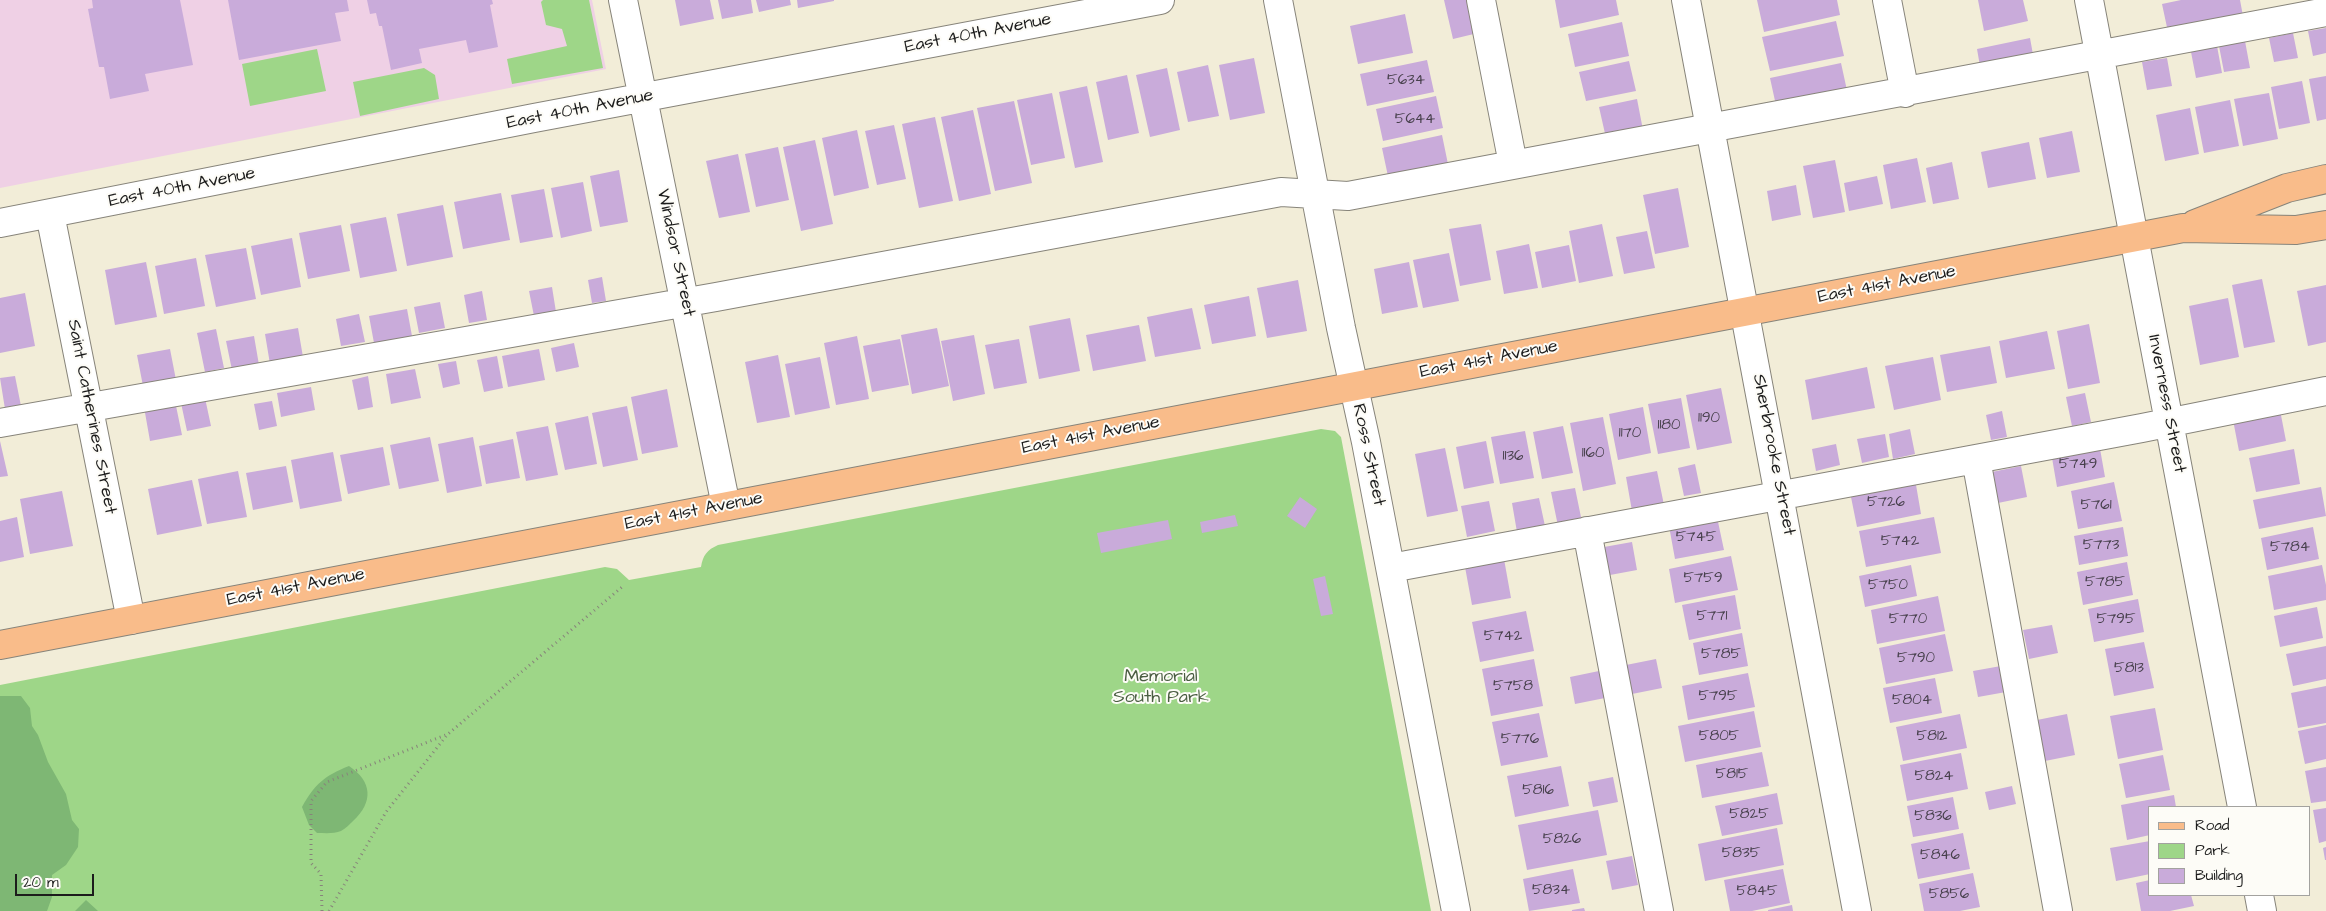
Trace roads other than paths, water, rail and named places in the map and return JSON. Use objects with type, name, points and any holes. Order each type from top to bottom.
[{"type":"main road","name":"East 41st Avenue","points":[[0,645],[2134,238],[2183,228],[2287,188],[2326,179]]},
{"type":"main road","name":"East 41st Avenue","points":[[2183,228],[2296,230],[2326,225]]},
{"type":"street","name":"Windsor Street","points":[[623,0],[726,506]]},
{"type":"street","name":"East 40th Avenue","points":[[0,223],[1160,0]]},
{"type":"street","name":"Ross Street","points":[[1278,0],[1314,194],[1391,568],[1456,911]]},
{"type":"street","points":[[1481,0],[1513,164]]},
{"type":"street","name":"Sherbrooke Street","points":[[1686,0],[1712,128],[1857,911]]},
{"type":"street","points":[[1888,0],[1906,93]]},
{"type":"street","name":"Inverness Street","points":[[2089,0],[2242,806]]},
{"type":"street","points":[[0,423],[685,302],[1281,192],[1348,196],[1677,133],[1906,93],[2309,10]]},
{"type":"street","name":"Saint Catherines Street","points":[[50,214],[131,620]]},
{"type":"street","points":[[1391,568],[1976,459],[2326,391]]},
{"type":"street","points":[[1976,459],[2058,911]]},
{"type":"street","points":[[1587,531],[1659,911]]},
{"type":"street","points":[[2259,896],[2262,911]]},
{"type":"park label","name":"Memorial South Park","points":[[1161,688]]}]
